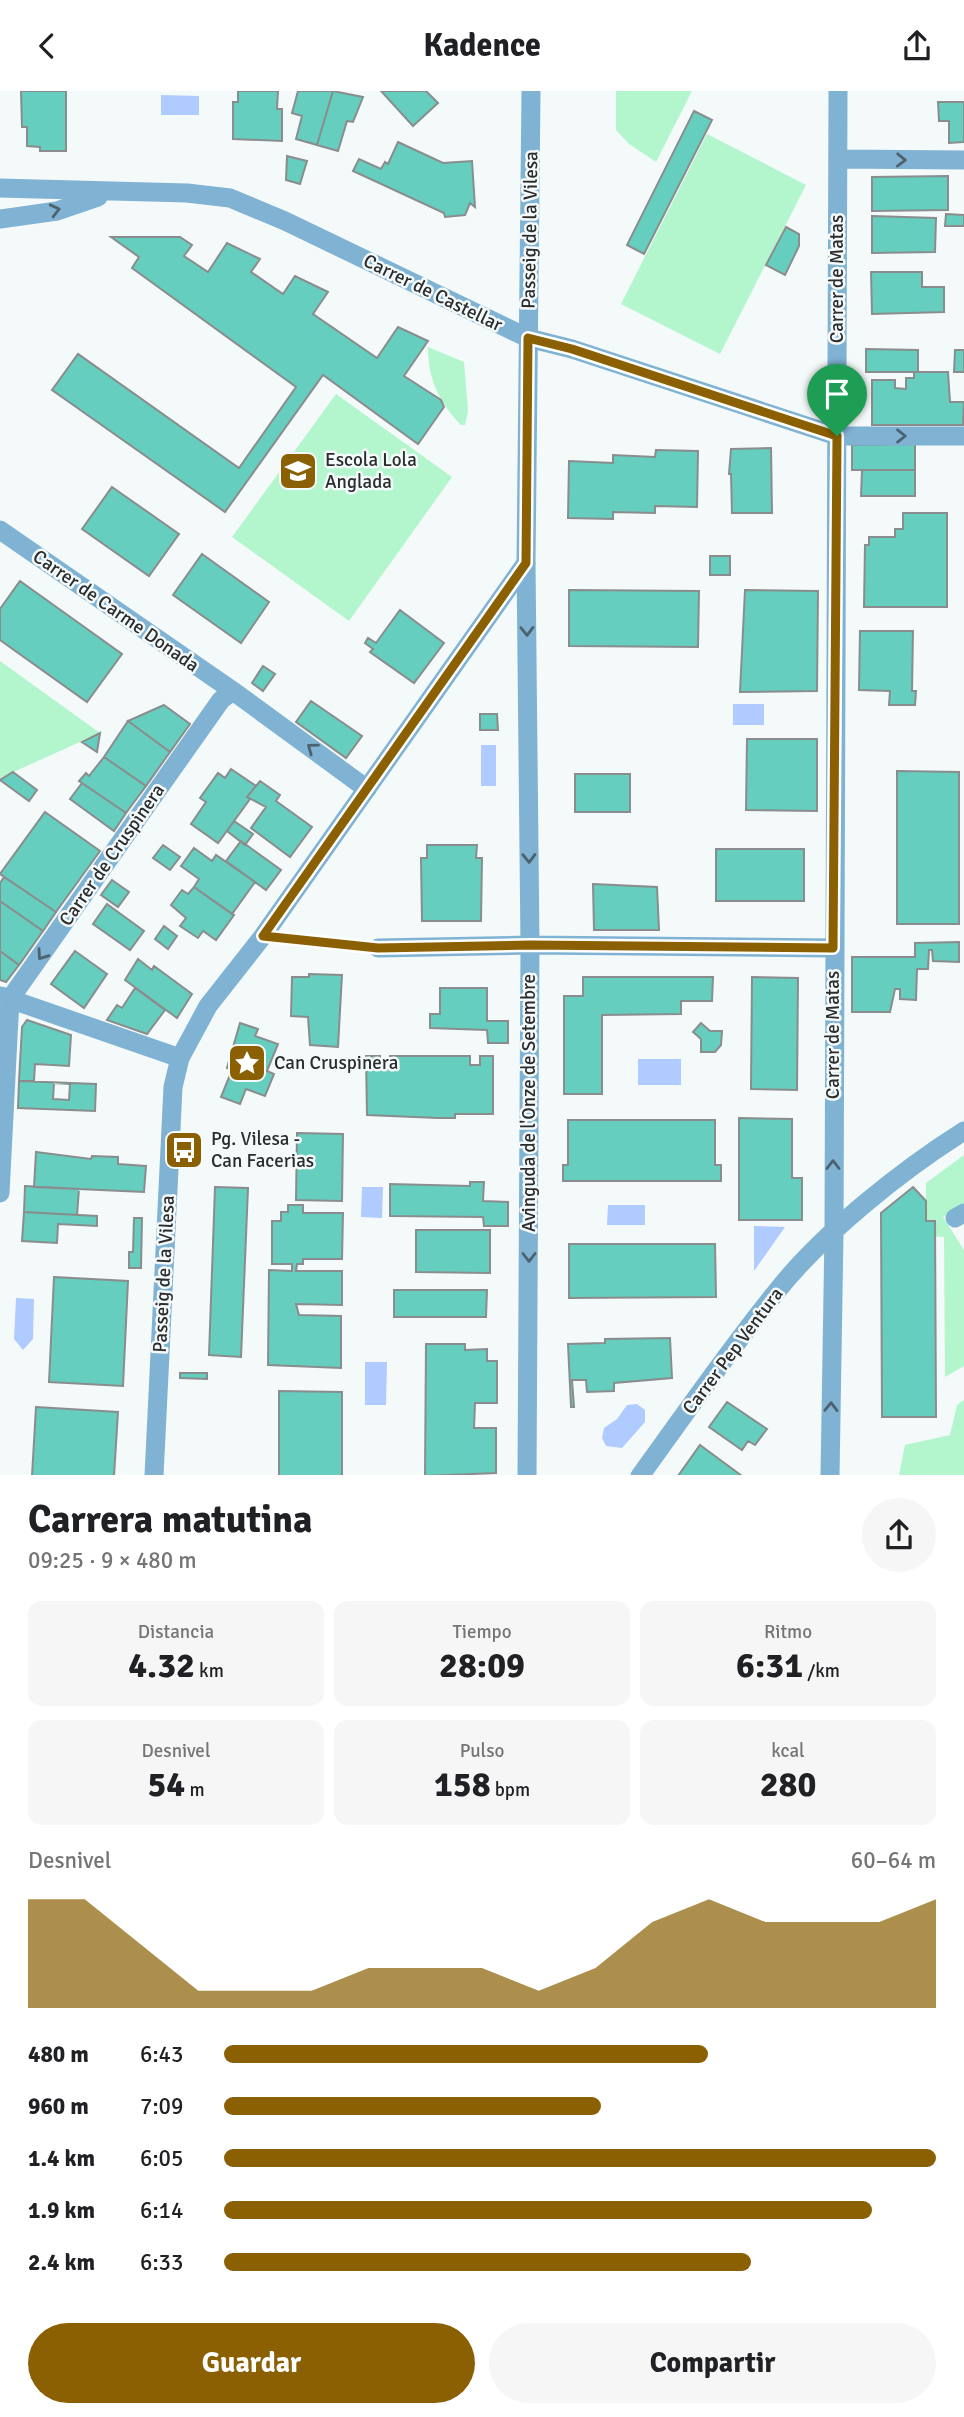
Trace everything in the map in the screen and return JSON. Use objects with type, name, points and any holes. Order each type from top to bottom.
[{"type":"street","name":"Passeig de la Vilesa","points":[[154,1475],[173,1087],[180,1058],[208,1006],[263,936],[526,563],[531,91]]},
{"type":"street","name":"Carrer de Matas","points":[[830,1475],[834,1233],[838,91]]},
{"type":"street","points":[[838,159],[964,160]]},
{"type":"street","name":"Carrer de Castellar","points":[[0,188],[214,195],[247,204],[528,338],[572,349],[837,436],[964,436]]},
{"type":"street","name":"Carrer de Castellar","points":[[0,219],[57,211],[108,193]]},
{"type":"street","name":"Carrer de Carme Donada","points":[[0,530],[233,691]]},
{"type":"street","name":"Avinguda de l'Onze de Setembre","points":[[526,563],[530,945],[527,1475]]},
{"type":"street","points":[[233,691],[367,789]]},
{"type":"street","name":"Carrer de Cruspinera","points":[[5,997],[221,700],[233,691]]},
{"type":"street","points":[[378,948],[530,945],[833,948]]},
{"type":"street","points":[[0,1193],[5,997],[180,1058]]},
{"type":"street","name":"Carrer Pep Ventura","points":[[640,1475],[778,1289],[834,1233],[924,1156],[964,1131]]},
{"type":"path","points":[[263,936],[378,948]]},
{"type":"green space","points":[[616,91],[692,91],[656,162],[629,144],[616,130]]},
{"type":"green space","points":[[707,134],[806,185],[720,354],[621,304]]},
{"type":"green space","points":[[428,347],[464,362],[468,411],[465,425],[461,425],[453,416],[436,390],[430,370]]},
{"type":"green space","points":[[336,394],[452,477],[349,621],[232,537]]},
{"type":"green space","points":[[0,661],[100,733],[0,778]]},
{"type":"green space","points":[[964,1155],[964,1204],[943,1217],[964,1250],[964,1366],[945,1377],[944,1237],[926,1236],[926,1183]]},
{"type":"green space","points":[[964,1400],[964,1475],[899,1475],[905,1445],[950,1435],[957,1405]]},
{"type":"water","points":[[161,95],[199,96],[199,115],[161,115]]},
{"type":"water","points":[[733,704],[764,704],[764,725],[733,725]]},
{"type":"water","points":[[481,745],[496,745],[496,786],[481,786]]},
{"type":"water","points":[[638,1059],[681,1059],[681,1085],[638,1085]]},
{"type":"water","points":[[362,1187],[383,1187],[382,1218],[361,1217]]},
{"type":"water","points":[[608,1205],[645,1205],[645,1225],[607,1225]]},
{"type":"water","points":[[754,1226],[785,1227],[754,1271]]},
{"type":"water","points":[[16,1298],[34,1299],[33,1339],[23,1350],[14,1339]]},
{"type":"water","points":[[365,1362],[387,1362],[386,1405],[365,1405]]},
{"type":"water","points":[[637,1404],[645,1410],[645,1422],[622,1448],[606,1446],[602,1438],[604,1428],[617,1419],[627,1405]]},
{"type":"building","points":[[21,91],[66,91],[66,151],[40,151],[40,147],[27,146],[27,127],[22,127]]},
{"type":"building","points":[[238,91],[278,91],[277,109],[282,109],[282,141],[233,139],[233,102],[238,102]]},
{"type":"building","points":[[298,91],[333,91],[317,145],[296,139],[302,116],[292,113]]},
{"type":"building","points":[[333,91],[363,97],[353,122],[347,121],[338,151],[317,145]]},
{"type":"building","points":[[381,91],[426,91],[438,103],[413,126]]},
{"type":"building","points":[[938,102],[964,102],[964,142],[949,143],[949,121],[939,121]]},
{"type":"building","points":[[694,111],[712,120],[644,254],[627,245]]},
{"type":"building","points":[[398,142],[443,163],[472,161],[475,207],[470,203],[465,215],[445,217],[444,213],[353,171],[359,159],[381,169],[385,162],[388,164]]},
{"type":"building","points":[[287,156],[307,161],[300,184],[286,180]]},
{"type":"building","points":[[948,176],[948,210],[872,211],[872,177]]},
{"type":"building","points":[[946,214],[964,215],[964,226],[945,226]]},
{"type":"building","points":[[872,216],[936,218],[935,252],[872,253]]},
{"type":"building","points":[[786,227],[799,234],[799,246],[785,275],[766,265]]},
{"type":"building","points":[[111,237],[180,237],[192,245],[184,256],[208,272],[227,243],[260,259],[251,272],[283,294],[295,276],[328,292],[313,314],[377,358],[398,327],[428,341],[404,376],[441,400],[444,407],[418,444],[323,375],[225,512],[52,390],[78,354],[239,468],[296,387],[132,268],[139,257]]},
{"type":"building","points":[[871,272],[922,272],[922,287],[944,287],[944,312],[872,314]]},
{"type":"building","points":[[866,349],[918,350],[918,372],[866,372]]},
{"type":"building","points":[[955,350],[964,350],[964,372],[954,372]]},
{"type":"building","points":[[914,372],[948,372],[950,402],[964,402],[963,425],[872,425],[872,380],[895,380],[895,388],[906,389],[906,378],[914,378]]},
{"type":"building","points":[[915,444],[915,470],[852,470],[852,445]]},
{"type":"building","points":[[771,448],[772,513],[732,513],[729,474],[731,449]]},
{"type":"building","points":[[656,450],[698,451],[697,507],[655,506],[655,513],[613,512],[613,519],[568,518],[569,461],[613,463],[613,455],[655,457]]},
{"type":"building","points":[[862,470],[915,470],[915,496],[861,496]]},
{"type":"building","points":[[112,487],[179,534],[149,576],[82,529]]},
{"type":"building","points":[[903,513],[947,513],[947,607],[864,607],[865,545],[869,545],[869,537],[895,537],[895,529],[903,529]]},
{"type":"building","points":[[202,554],[269,602],[241,643],[173,595]]},
{"type":"building","points":[[710,556],[730,556],[730,575],[710,575]]},
{"type":"building","points":[[20,581],[122,654],[87,702],[0,640],[0,609]]},
{"type":"building","points":[[569,590],[699,591],[698,647],[569,646]]},
{"type":"building","points":[[745,590],[818,591],[817,691],[740,692]]},
{"type":"building","points":[[400,610],[444,643],[414,683],[370,652],[373,649],[365,643],[368,638],[376,643]]},
{"type":"building","points":[[860,631],[913,631],[912,691],[916,691],[915,705],[889,705],[890,691],[859,690]]},
{"type":"building","points":[[263,666],[275,674],[263,691],[252,683]]},
{"type":"building","points":[[311,701],[362,736],[346,758],[296,722]]},
{"type":"building","points":[[164,705],[190,724],[170,752],[128,721]]},
{"type":"building","points":[[480,714],[497,714],[498,730],[480,730]]},
{"type":"building","points":[[128,721],[170,752],[146,786],[104,757]]},
{"type":"building","points":[[100,733],[97,752],[82,742]]},
{"type":"building","points":[[747,739],[817,739],[817,811],[746,810]]},
{"type":"building","points":[[104,757],[146,786],[126,813],[79,781],[86,773],[89,776]]},
{"type":"building","points":[[231,769],[256,786],[247,797],[250,799],[218,843],[191,824],[206,802],[200,798],[218,773],[225,778]]},
{"type":"building","points":[[897,771],[959,772],[959,924],[897,924]]},
{"type":"building","points":[[13,772],[37,790],[29,801],[0,780]]},
{"type":"building","points":[[575,774],[630,774],[630,812],[575,812]]},
{"type":"building","points":[[260,781],[280,795],[276,801],[312,827],[290,857],[251,828],[266,807],[247,797]]},
{"type":"building","points":[[82,783],[126,813],[114,831],[70,799]]},
{"type":"building","points":[[45,812],[100,851],[56,912],[0,874]]},
{"type":"building","points":[[234,821],[253,834],[245,845],[227,831]]},
{"type":"building","points":[[241,841],[281,870],[266,890],[226,861]]},
{"type":"building","points":[[163,845],[180,857],[170,870],[153,858]]},
{"type":"building","points":[[427,845],[477,845],[476,858],[482,858],[481,921],[422,921],[421,858],[427,858]]},
{"type":"building","points":[[194,848],[212,861],[216,855],[255,882],[232,914],[194,887],[199,879],[181,866]]},
{"type":"building","points":[[716,849],[804,849],[804,901],[716,901]]},
{"type":"building","points":[[4,877],[56,912],[43,931],[0,901],[0,883]]},
{"type":"building","points":[[112,880],[129,892],[118,907],[101,895]]},
{"type":"building","points":[[593,884],[657,887],[659,930],[594,930]]},
{"type":"building","points":[[194,887],[234,915],[216,940],[203,931],[198,938],[180,926],[186,918],[171,905],[182,890],[188,894]]},
{"type":"building","points":[[0,901],[43,931],[19,965],[0,951]]},
{"type":"building","points":[[107,904],[144,931],[130,950],[93,924]]},
{"type":"building","points":[[164,926],[177,936],[168,949],[155,939]]},
{"type":"building","points":[[959,942],[959,962],[933,961],[932,950],[929,950],[928,969],[917,969],[916,1000],[900,999],[900,989],[895,989],[890,1012],[852,1012],[852,957],[915,957],[915,943]]},
{"type":"building","points":[[0,951],[19,965],[6,982],[0,980]]},
{"type":"building","points":[[75,951],[107,974],[84,1008],[51,984]]},
{"type":"building","points":[[138,959],[152,970],[154,966],[192,994],[177,1018],[125,980]]},
{"type":"building","points":[[309,974],[342,975],[338,1047],[310,1045],[308,1017],[291,1016],[292,977],[309,977]]},
{"type":"building","points":[[583,977],[713,977],[712,1001],[681,1001],[681,1014],[602,1015],[602,1094],[564,1094],[564,996],[583,996]]},
{"type":"building","points":[[752,977],[798,978],[797,1090],[751,1089]]},
{"type":"building","points":[[135,988],[165,1010],[147,1034],[107,1020],[117,1005],[122,1008]]},
{"type":"building","points":[[440,988],[487,988],[487,1021],[508,1021],[508,1043],[488,1043],[487,1030],[430,1028],[430,1014],[440,1014]]},
{"type":"building","points":[[27,1020],[71,1035],[69,1066],[35,1064],[34,1081],[19,1081],[22,1027]]},
{"type":"building","points":[[240,1023],[258,1029],[255,1036],[278,1044],[267,1071],[274,1074],[265,1096],[246,1089],[240,1104],[221,1097],[232,1070],[227,1068]]},
{"type":"building","points":[[701,1023],[710,1031],[722,1031],[721,1045],[715,1052],[701,1052],[701,1039],[693,1032]]},
{"type":"building","points":[[366,1056],[380,1056],[380,1065],[389,1065],[390,1056],[470,1056],[470,1065],[480,1065],[480,1056],[493,1056],[493,1114],[455,1114],[455,1118],[367,1115]]},
{"type":"building","points":[[19,1081],[96,1084],[95,1111],[18,1108]],"holes":[[[54,1083],[70,1084],[69,1100],[53,1099]]]},
{"type":"building","points":[[739,1118],[792,1119],[792,1178],[802,1178],[802,1220],[739,1220]]},
{"type":"building","points":[[568,1120],[715,1120],[715,1165],[721,1165],[721,1181],[563,1181],[563,1165],[568,1165]]},
{"type":"building","points":[[297,1133],[343,1134],[342,1201],[296,1200]]},
{"type":"building","points":[[36,1152],[91,1159],[92,1156],[118,1157],[118,1164],[146,1166],[144,1192],[34,1187]]},
{"type":"building","points":[[470,1182],[484,1182],[483,1201],[508,1202],[508,1226],[484,1226],[483,1217],[390,1216],[390,1184],[470,1186]]},
{"type":"building","points":[[25,1186],[79,1189],[77,1215],[24,1212]]},
{"type":"building","points":[[215,1187],[248,1188],[241,1357],[209,1355]]},
{"type":"building","points":[[913,1187],[926,1201],[926,1221],[935,1221],[936,1417],[882,1417],[881,1213]]},
{"type":"building","points":[[288,1205],[303,1205],[303,1213],[343,1213],[342,1259],[303,1259],[303,1264],[297,1264],[296,1271],[342,1271],[342,1305],[296,1304],[299,1315],[341,1316],[341,1368],[268,1365],[269,1270],[292,1271],[292,1264],[272,1264],[272,1221],[281,1221],[281,1212],[288,1212]]},
{"type":"building","points":[[24,1212],[97,1216],[97,1226],[58,1224],[57,1243],[22,1241]]},
{"type":"building","points":[[134,1218],[142,1218],[141,1268],[129,1268],[129,1252],[133,1252]]},
{"type":"building","points":[[416,1230],[490,1230],[490,1273],[416,1272]]},
{"type":"building","points":[[569,1244],[715,1244],[716,1297],[569,1298]]},
{"type":"building","points":[[54,1277],[128,1281],[123,1386],[49,1382]]},
{"type":"building","points":[[394,1290],[487,1290],[486,1317],[394,1317]]},
{"type":"building","points":[[670,1338],[672,1378],[614,1383],[614,1391],[587,1392],[586,1380],[572,1380],[574,1407],[571,1407],[568,1344],[605,1343],[605,1339]]},
{"type":"building","points":[[426,1344],[465,1344],[465,1350],[487,1349],[487,1361],[497,1361],[497,1403],[475,1403],[474,1428],[496,1428],[496,1473],[425,1475]]},
{"type":"building","points":[[180,1373],[207,1373],[207,1379],[180,1378]]},
{"type":"building","points":[[279,1391],[342,1392],[342,1475],[279,1475]]},
{"type":"building","points":[[727,1402],[767,1429],[755,1445],[748,1441],[742,1450],[709,1427]]},
{"type":"building","points":[[36,1407],[118,1412],[114,1475],[32,1475]]},
{"type":"building","points":[[700,1445],[741,1475],[679,1475]]},
{"type":"place","name":"Escola Lola Anglada","points":[[298,471]]},
{"type":"place","name":"Can Cruspinera","points":[[247,1063]]},
{"type":"place","name":"Pg. Vilesa - Can Facerias","points":[[184,1150]]},
{"type":"route","points":[[528,338],[572,349],[837,436],[833,948],[530,945],[378,948],[263,936],[526,563],[528,338]]}]
